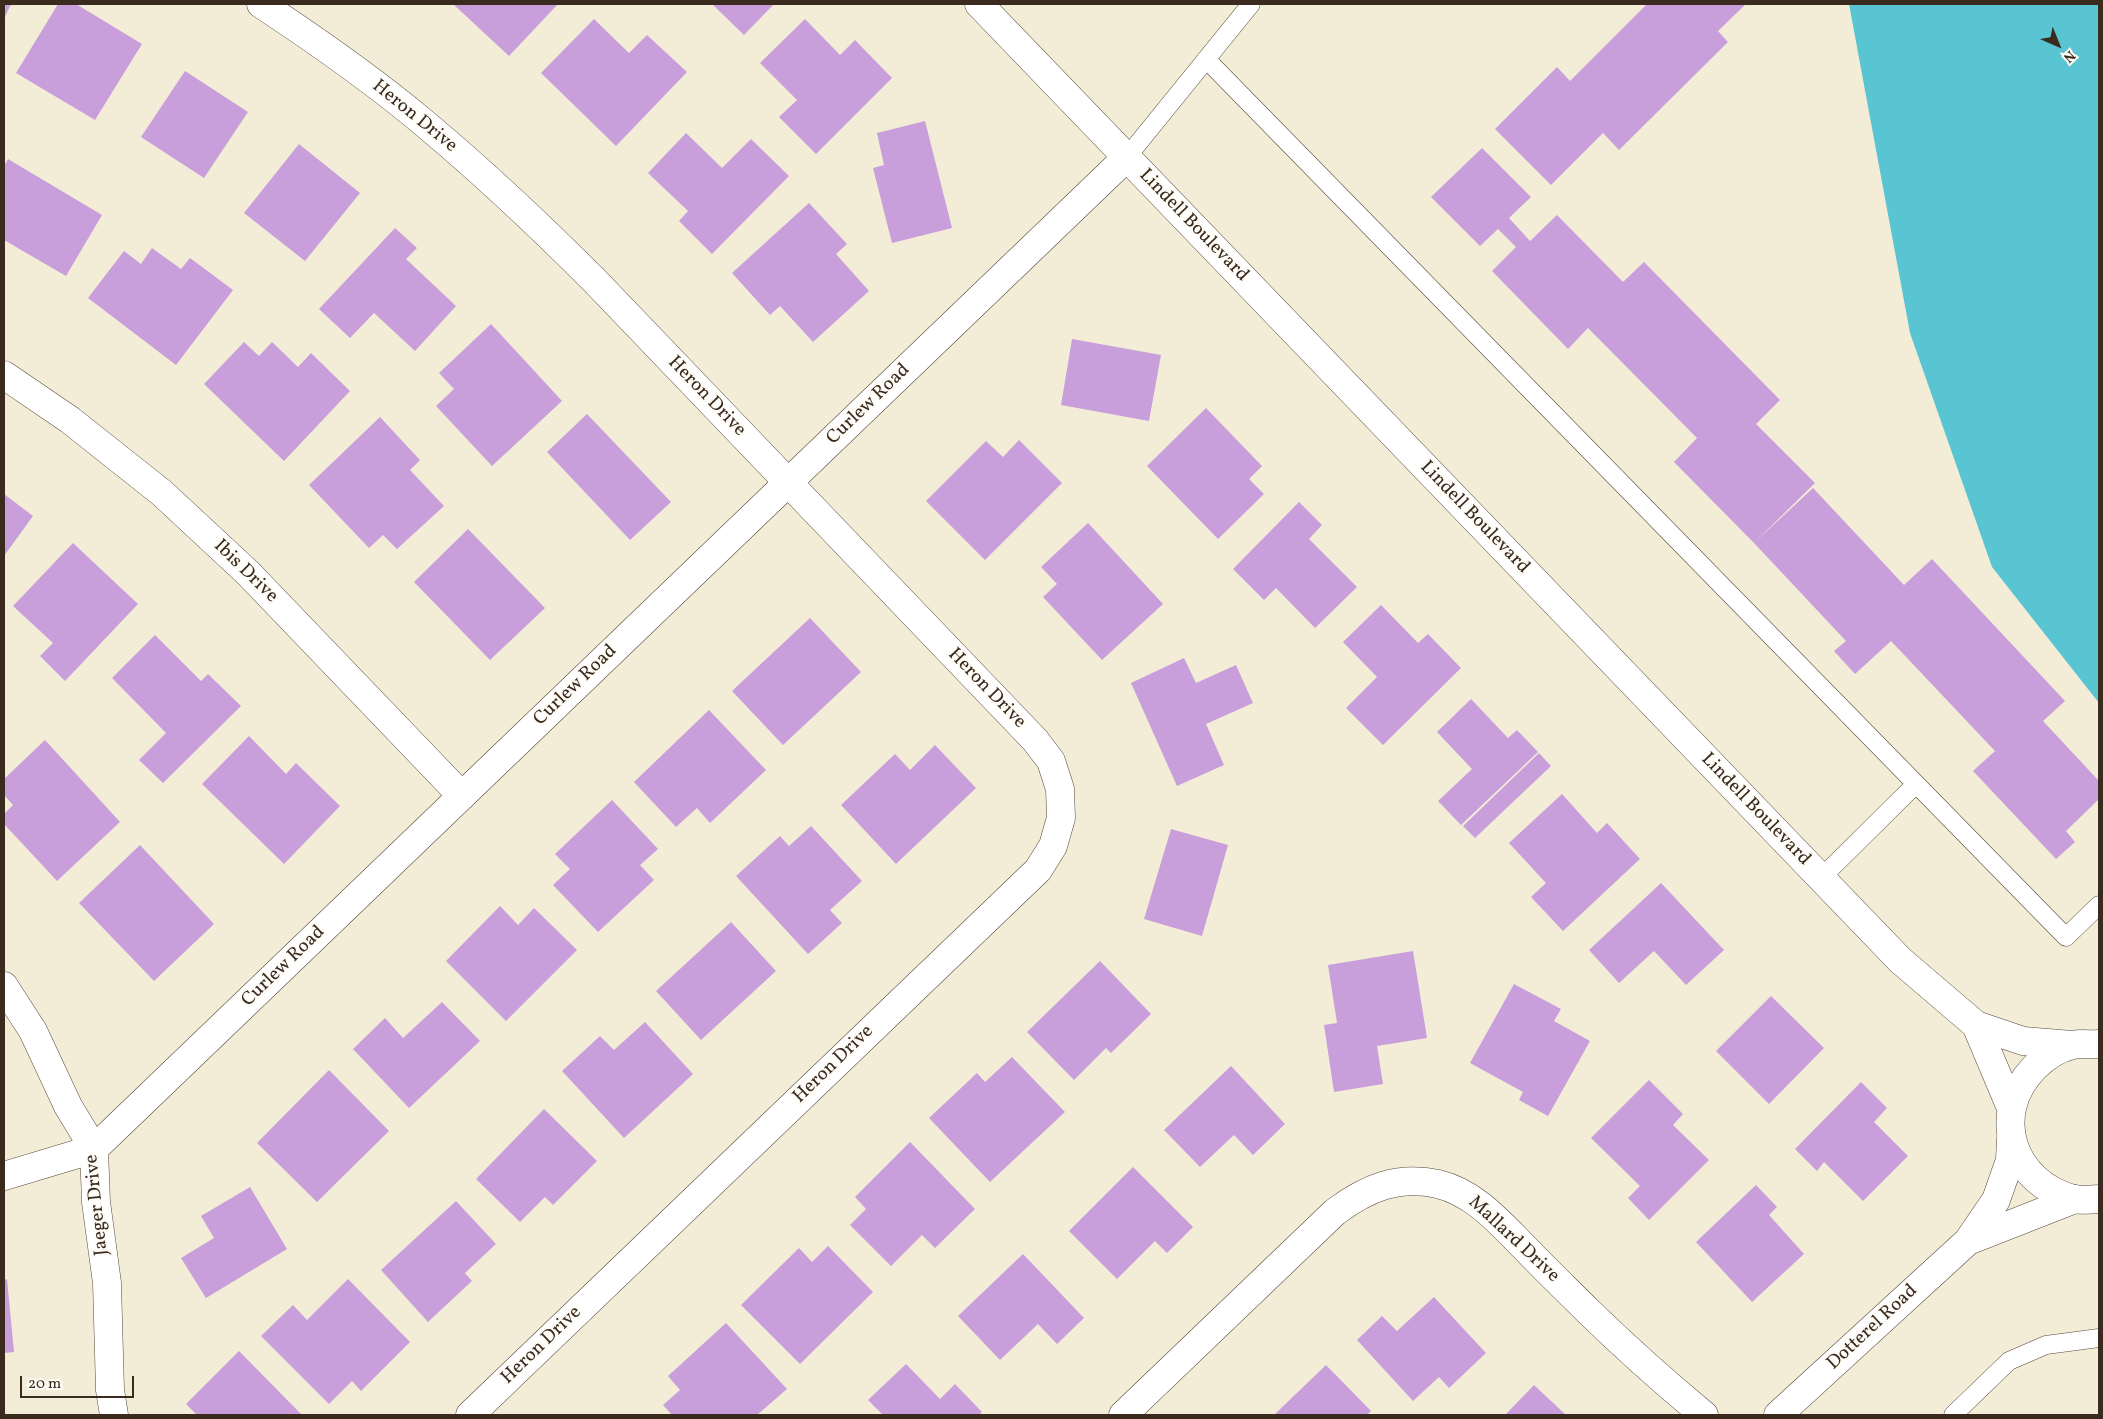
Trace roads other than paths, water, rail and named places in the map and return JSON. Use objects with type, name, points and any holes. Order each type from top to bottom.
[{"type":"street","name":"Heron Drive","points":[[261,4],[317,41],[423,122],[523,210],[602,288],[1035,740],[1051,761],[1060,788],[1061,818],[1053,846],[1038,870],[470,1415]]},
{"type":"street","name":"Lindell Boulevard","points":[[979,4],[1900,960],[1976,1025],[2023,1041],[2072,1045],[2099,1044]]},
{"type":"street","name":"Curlew Road","points":[[4,1176],[94,1149],[1127,157]]},
{"type":"street","name":"Ibis Drive","points":[[4,375],[70,420],[162,493],[248,573],[462,796]]},
{"type":"street","name":"Jaeger Drive","points":[[4,986],[33,1032],[58,1081],[68,1106],[94,1149],[96,1202],[107,1283],[110,1390],[114,1415]]},
{"type":"street","name":"Lindell Boulevard","points":[[1976,1025],[2011,1108]]},
{"type":"street","points":[[2072,1045],[2044,1058],[2022,1080],[2011,1108],[2012,1139],[2024,1167],[2046,1188],[2087,1199]]},
{"type":"street","name":"Dotterel Road","points":[[1778,1415],[1968,1241],[1996,1200],[2010,1160],[2012,1139]]},
{"type":"street","name":"Mallard Drive","points":[[1123,1415],[1335,1212],[1358,1195],[1384,1185],[1411,1181],[1438,1184],[1464,1194],[1486,1210],[1590,1313],[1704,1415]]},
{"type":"street","name":"Dotterel Road","points":[[1968,1241],[2087,1199]]},
{"type":"lane","points":[[1127,157],[1251,4]]},
{"type":"lane","points":[[1206,59],[2066,937],[2099,905]]},
{"type":"lane","points":[[1821,878],[1916,784]]},
{"type":"lane","points":[[1953,1415],[2009,1362],[2046,1345],[2099,1338]]},
{"type":"water","points":[[1849,4],[2099,4],[2099,703],[1992,567],[1910,333]]}]
